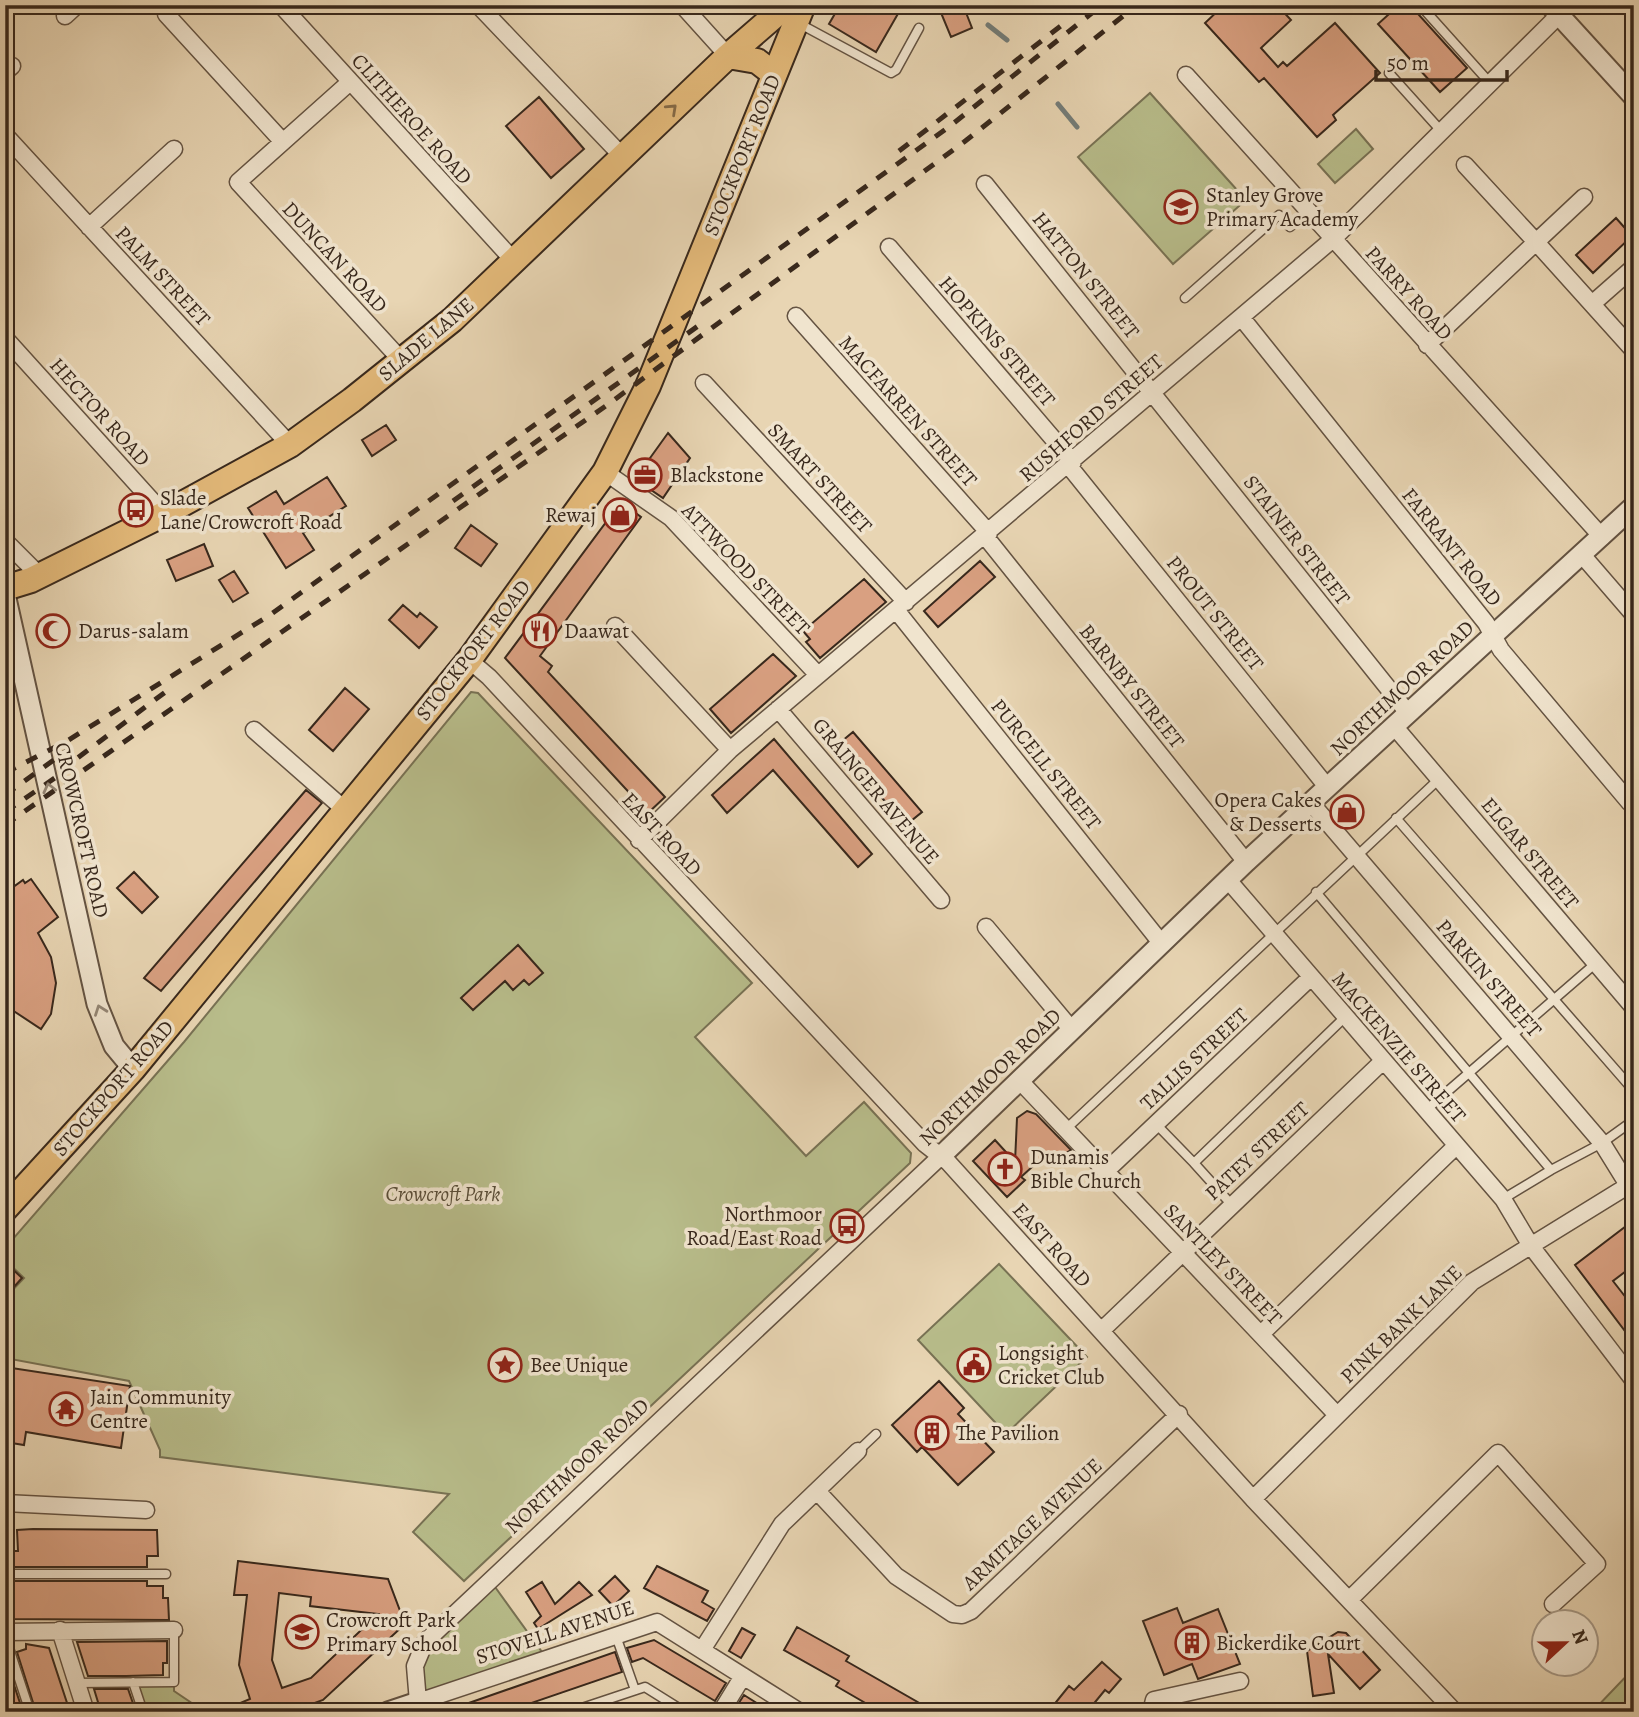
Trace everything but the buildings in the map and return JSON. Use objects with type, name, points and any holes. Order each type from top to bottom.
[{"type":"main road","name":"SLADE LANE","points":[[5,588],[38,575],[164,514],[290,444],[402,361],[452,320],[728,56],[791,11]]},
{"type":"main road","name":"STOCKPORT ROAD","points":[[9,1201],[133,1069],[468,660],[605,472],[648,386],[774,74],[791,11]]},
{"type":"main road","points":[[728,56],[757,61],[774,74]]},
{"type":"street","name":"CLITHEROE ROAD","points":[[281,5],[513,260]]},
{"type":"street","points":[[478,5],[622,156]]},
{"type":"street","points":[[682,5],[728,56]]},
{"type":"street","points":[[1555,10],[1634,97]]},
{"type":"street","name":"RUSHFORD STREET","points":[[639,840],[730,750],[1071,464],[1333,239],[1443,133],[1555,10]]},
{"type":"street","points":[[166,14],[283,142],[350,82]]},
{"type":"street","name":"PARRY ROAD","points":[[1186,75],[1602,537]]},
{"type":"street","name":"PALM STREET","points":[[5,135],[290,444]]},
{"type":"street","name":"DUNCAN ROAD","points":[[283,142],[238,182],[402,361]]},
{"type":"street","points":[[89,227],[174,149]]},
{"type":"street","points":[[1465,165],[1634,351]]},
{"type":"street","name":"HATTON STREET","points":[[985,184],[1153,393]]},
{"type":"street","points":[[1427,345],[1584,197]]},
{"type":"street","name":"HOPKINS STREET","points":[[889,247],[1071,464]]},
{"type":"street","points":[[1592,304],[1634,267]]},
{"type":"street","name":"MACFARREN STREET","points":[[796,316],[987,535]]},
{"type":"street","name":"FARRANT ROAD","points":[[1241,317],[1486,623],[1501,650],[1630,803]]},
{"type":"street","name":"HECTOR ROAD","points":[[5,338],[164,514]]},
{"type":"street","name":"SMART STREET","points":[[704,383],[901,606]]},
{"type":"street","name":"STAINER STREET","points":[[1153,393],[1401,720]]},
{"type":"street","name":"PROUT STREET","points":[[1071,464],[1328,788]]},
{"type":"street","name":"ATTWOOD STREET","points":[[605,472],[671,518],[818,675]]},
{"type":"street","name":"NORTHMOOR ROAD","points":[[429,1703],[415,1665],[425,1642],[1020,1081],[1246,862],[1492,635],[1583,556],[1634,506]]},
{"type":"street","name":"BARNBY STREET","points":[[987,535],[1246,862]]},
{"type":"street","points":[[5,541],[38,575]]},
{"type":"street","points":[[1583,556],[1634,615]]},
{"type":"street","name":"CROWCROFT ROAD","points":[[5,594],[97,1004],[114,1046],[133,1069]]},
{"type":"street","name":"PURCELL STREET","points":[[901,606],[1163,944]]},
{"type":"street","points":[[615,626],[730,750]]},
{"type":"street","name":"EAST ROAD","points":[[468,660],[489,677],[639,840],[940,1157],[948,1162],[1179,1414],[1253,1499],[1350,1599],[1450,1710]]},
{"type":"street","name":"GRAINGER AVENUE","points":[[779,709],[941,900]]},
{"type":"street","name":"ELGAR STREET","points":[[1401,720],[1439,779],[1634,1008]]},
{"type":"street","points":[[254,730],[344,809]]},
{"type":"street","name":"PARKIN STREET","points":[[1311,803],[1602,1143],[1631,1183]]},
{"type":"street","name":"MACKENZIE STREET","points":[[1228,880],[1503,1199],[1531,1246],[1634,1381]]},
{"type":"street","points":[[986,928],[1072,1030]]},
{"type":"street","name":"TALLIS STREET","points":[[1106,1171],[1311,977]]},
{"type":"street","name":"PATEY STREET","points":[[1101,1331],[1383,1061]]},
{"type":"street","name":"SANTLEY STREET","points":[[1020,1081],[1337,1415]]},
{"type":"street","points":[[1261,1335],[1456,1146]]},
{"type":"street","name":"PINK BANK LANE","points":[[1253,1499],[1472,1282],[1631,1183]]},
{"type":"street","name":"ARMITAGE AVENUE","points":[[817,1491],[896,1576],[953,1614],[962,1615],[981,1601],[1179,1414]]},
{"type":"street","points":[[800,1712],[702,1650],[782,1524],[858,1451]]},
{"type":"street","points":[[1350,1599],[1498,1453],[1597,1564],[1553,1605]]},
{"type":"street","points":[[5,1503],[146,1510]]},
{"type":"street","name":"STOVELL AVENUE","points":[[388,1712],[429,1703],[657,1622],[702,1650]]},
{"type":"street","points":[[5,1634],[60,1630],[174,1630]]},
{"type":"street","points":[[60,1630],[86,1712]]},
{"type":"street","points":[[721,1712],[744,1676]]},
{"type":"street","points":[[1151,1712],[1154,1700],[1240,1681]]},
{"type":"lane","points":[[1420,5],[1490,83]]},
{"type":"lane","points":[[791,11],[891,73],[896,70],[919,28]]},
{"type":"lane","points":[[1389,73],[1443,133]]},
{"type":"lane","points":[[1185,298],[1279,215],[1290,227],[1308,211]]},
{"type":"lane","points":[[1066,1129],[1439,779]]},
{"type":"lane","points":[[1396,818],[1634,1091]]},
{"type":"lane","points":[[1316,892],[1551,1170]]},
{"type":"lane","points":[[1426,1111],[1596,963]]},
{"type":"lane","points":[[1194,1163],[1345,1017]]},
{"type":"lane","points":[[1503,1199],[1602,1143],[1634,1120]]},
{"type":"lane","points":[[1156,1124],[1231,1204]]},
{"type":"lane","points":[[858,1451],[876,1434]]},
{"type":"lane","points":[[5,1574],[166,1574]]},
{"type":"lane","points":[[77,1683],[174,1682],[174,1630]]},
{"type":"lane","points":[[5,1634],[30,1712]]},
{"type":"lane","points":[[616,1636],[635,1690]]},
{"type":"lane","points":[[133,1682],[143,1712]]},
{"type":"lane","points":[[570,1712],[645,1687],[685,1712]]},
{"type":"green space","points":[[1150,93],[1246,200],[1173,264],[1078,157]]},
{"type":"green space","points":[[1356,129],[1373,149],[1335,183],[1318,164]]},
{"type":"green space","name":"Crowcroft Park","points":[[471,692],[478,693],[752,983],[695,1037],[806,1156],[864,1102],[911,1153],[910,1163],[464,1581],[413,1532],[449,1494],[160,1457],[160,1450],[129,1381],[5,1358],[5,1298],[24,1278],[5,1260],[5,1248],[184,1042]]},
{"type":"green space","points":[[999,1264],[1087,1357],[1006,1434],[918,1340]]},
{"type":"green space","points":[[490,1580],[547,1659],[418,1702],[422,1650]]},
{"type":"green space","points":[[1634,1668],[1634,1712],[1592,1712]]},
{"type":"green space","points":[[133,1682],[174,1682],[174,1691],[199,1708],[198,1712],[143,1712]]},
{"type":"waterway","points":[[988,25],[1007,40]]},
{"type":"waterway","points":[[1058,104],[1077,127]]},
{"type":"railway","points":[[5,773],[67,741],[270,615],[950,126],[1102,5]]},
{"type":"railway","points":[[5,825],[610,403],[964,142],[1137,5]]},
{"type":"railway","points":[[899,151],[1062,25]]},
{"type":"railway","points":[[453,501],[698,326]]},
{"type":"railway","points":[[59,772],[168,690]]},
{"type":"railway","points":[[5,795],[69,749]]},
{"type":"railway","points":[[5,812],[68,769]]},
{"type":"place","name":"Stanley Grove Primary Academy","points":[[1181,207]]},
{"type":"place","name":"Blackstone","points":[[645,475]]},
{"type":"place","name":"Slade Lane/Crowcroft Road","points":[[136,510]]},
{"type":"place","name":"Rewaj","points":[[620,515]]},
{"type":"place","name":"Darus-salam","points":[[53,631]]},
{"type":"place","name":"Daawat","points":[[540,631]]},
{"type":"place","name":"Opera Cakes & Desserts","points":[[1347,812]]},
{"type":"place","name":"Dunamis Bible Church","points":[[1005,1169]]},
{"type":"place","name":"Northmoor Road/East Road","points":[[847,1226]]},
{"type":"place","name":"Bee Unique","points":[[505,1365]]},
{"type":"place","name":"Longsight Cricket Club","points":[[974,1365]]},
{"type":"place","name":"Jain Community Centre","points":[[66,1409]]},
{"type":"place","name":"The Pavilion","points":[[932,1433]]},
{"type":"place","name":"Crowcroft Park Primary School","points":[[302,1632]]},
{"type":"place","name":"Bickerdike Court","points":[[1192,1643]]}]
